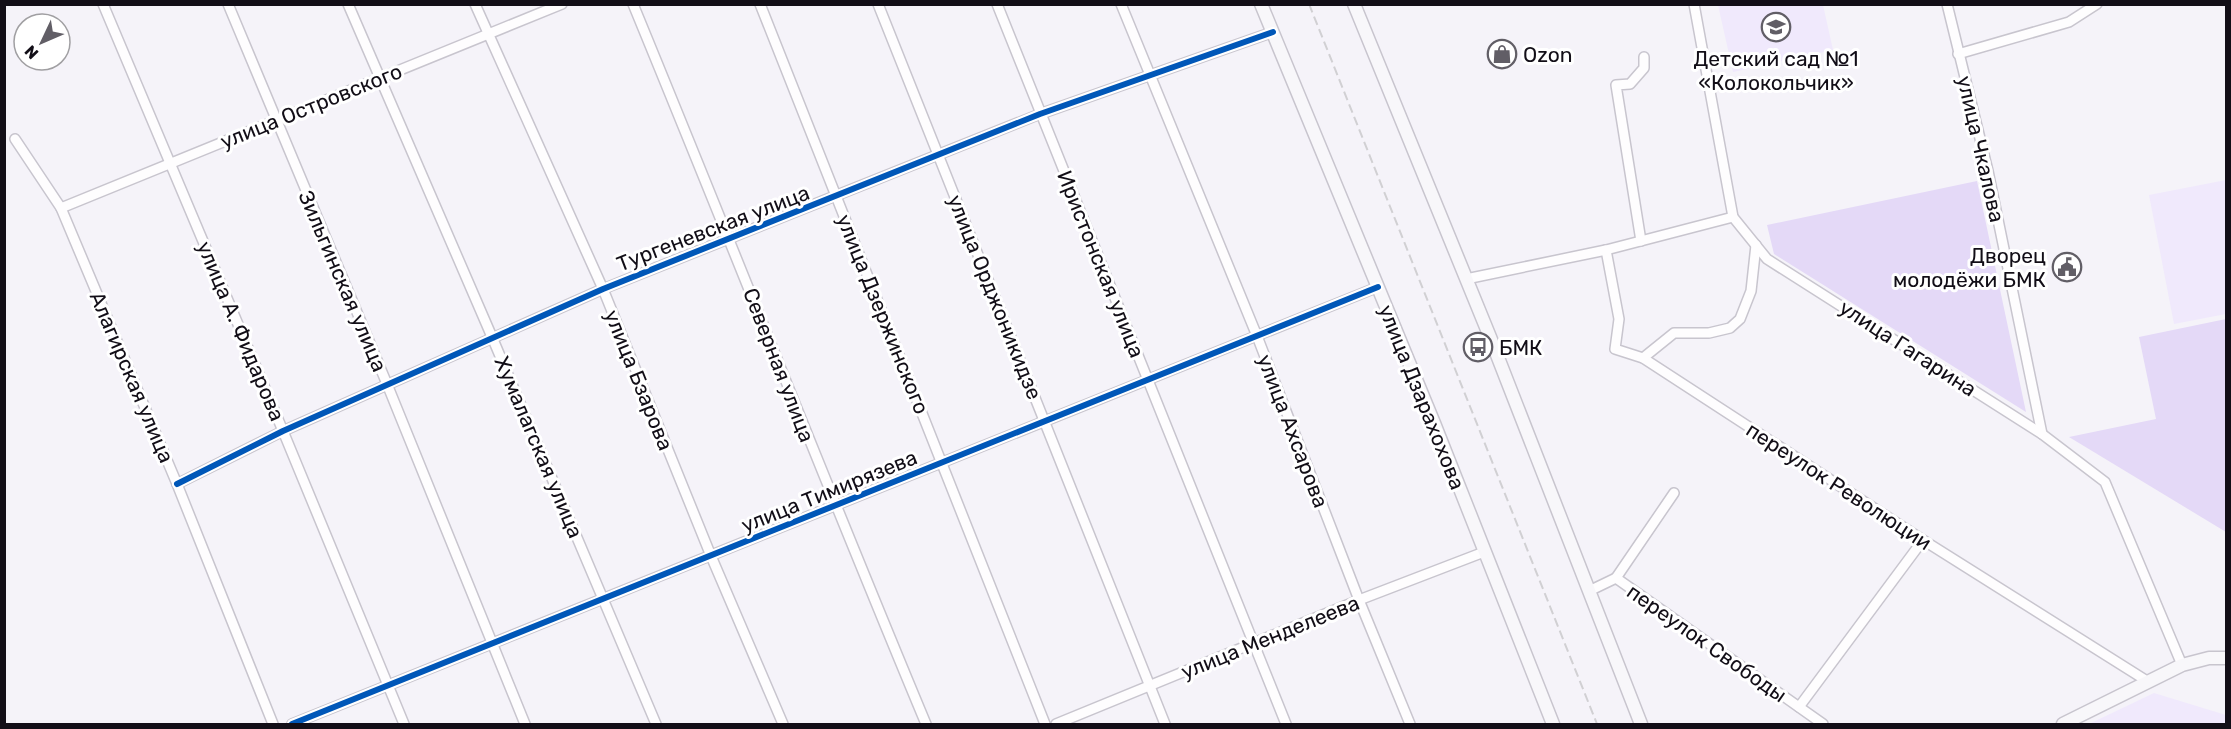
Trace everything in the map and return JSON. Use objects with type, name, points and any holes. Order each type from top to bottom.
[{"type":"street","name":"улица А. Фидарова","points":[[103,4],[404,724]]},
{"type":"street","name":"Зильгинская улица","points":[[228,4],[387,384],[525,724]]},
{"type":"street","name":"Хумалагская улица","points":[[348,4],[656,724]]},
{"type":"street","name":"улица Бзарова","points":[[476,4],[603,289],[711,556],[783,724]]},
{"type":"street","name":"улица Островского","points":[[61,208],[562,4]]},
{"type":"street","name":"Северная улица","points":[[633,4],[730,239],[835,506],[926,724]]},
{"type":"street","name":"улица Дзержинского","points":[[760,4],[1046,724]]},
{"type":"street","name":"улица Орджоникидзе","points":[[878,4],[1165,724]]},
{"type":"street","name":"Иристонская улица","points":[[997,4],[1286,724]]},
{"type":"street","name":"улица Ахсарова","points":[[1121,4],[1257,336],[1359,600],[1410,724]]},
{"type":"street","name":"улица Дзарахохова","points":[[1262,4],[1553,724]]},
{"type":"street","points":[[1354,4],[1466,279],[1641,724]]},
{"type":"street","name":"улица Гагарина","points":[[1694,4],[1733,217],[1767,259],[2042,434],[2105,482],[2182,665]]},
{"type":"street","name":"улица Чкалова","points":[[1947,4],[1988,171],[2042,434]]},
{"type":"street","points":[[1958,54],[2069,22],[2094,5]]},
{"type":"street","name":"Тургеневская улица","points":[[177,484],[283,431],[603,289],[1040,114],[1273,32]]},
{"type":"street","points":[[1641,241],[1616,85],[1630,84],[1644,68],[1644,57]]},
{"type":"street","name":"Алагирская улица","points":[[15,139],[61,208],[177,484],[273,724]]},
{"type":"street","points":[[1466,279],[1606,250],[1733,217]]},
{"type":"street","points":[[1642,358],[1674,333],[1709,333],[1730,328],[1740,319],[1751,291],[1756,245]]},
{"type":"street","name":"переулок Революции","points":[[1606,250],[1619,319],[1615,349],[1642,358],[1923,540],[2147,681]]},
{"type":"street","name":"улица Тимирязева","points":[[292,724],[1378,287]]},
{"type":"street","name":"переулок Свободы","points":[[1590,591],[1616,578],[1674,493]]},
{"type":"street","name":"переулок Свободы","points":[[1799,707],[1923,540]]},
{"type":"street","name":"улица Менделеева","points":[[1056,724],[1359,600],[1484,552]]},
{"type":"street","name":"переулок Свободы","points":[[1616,578],[1823,724]]},
{"type":"street","points":[[2063,724],[2182,665],[2209,658],[2226,658]]},
{"type":"shaded area","name":"Детский сад №1 «Колокольчик»","points":[[1718,5],[1823,5],[1833,50],[1733,72]]},
{"type":"shaded area","points":[[2226,180],[2226,314],[2174,324],[2149,195]]},
{"type":"shaded area","points":[[1977,181],[2026,412],[1774,254],[1767,225]]},
{"type":"shaded area","points":[[2226,319],[2226,532],[2069,437],[2156,419],[2139,337]]},
{"type":"shaded area","points":[[2154,693],[2226,715],[2226,724],[2089,724]]},
{"type":"railway","points":[[1309,4],[1597,724]]},
{"type":"cycle path","points":[[177,484],[283,431],[603,289],[1040,114],[1273,32]]},
{"type":"cycle path","points":[[292,724],[1378,287]]},
{"type":"place","name":"Детский сад №1 «Колокольчик»","points":[[1776,27]]},
{"type":"place","name":"Ozon","points":[[1502,54]]},
{"type":"place","name":"Дворец молодёжи БМК","points":[[2067,267]]},
{"type":"place","name":"БМК","points":[[1478,347]]}]
